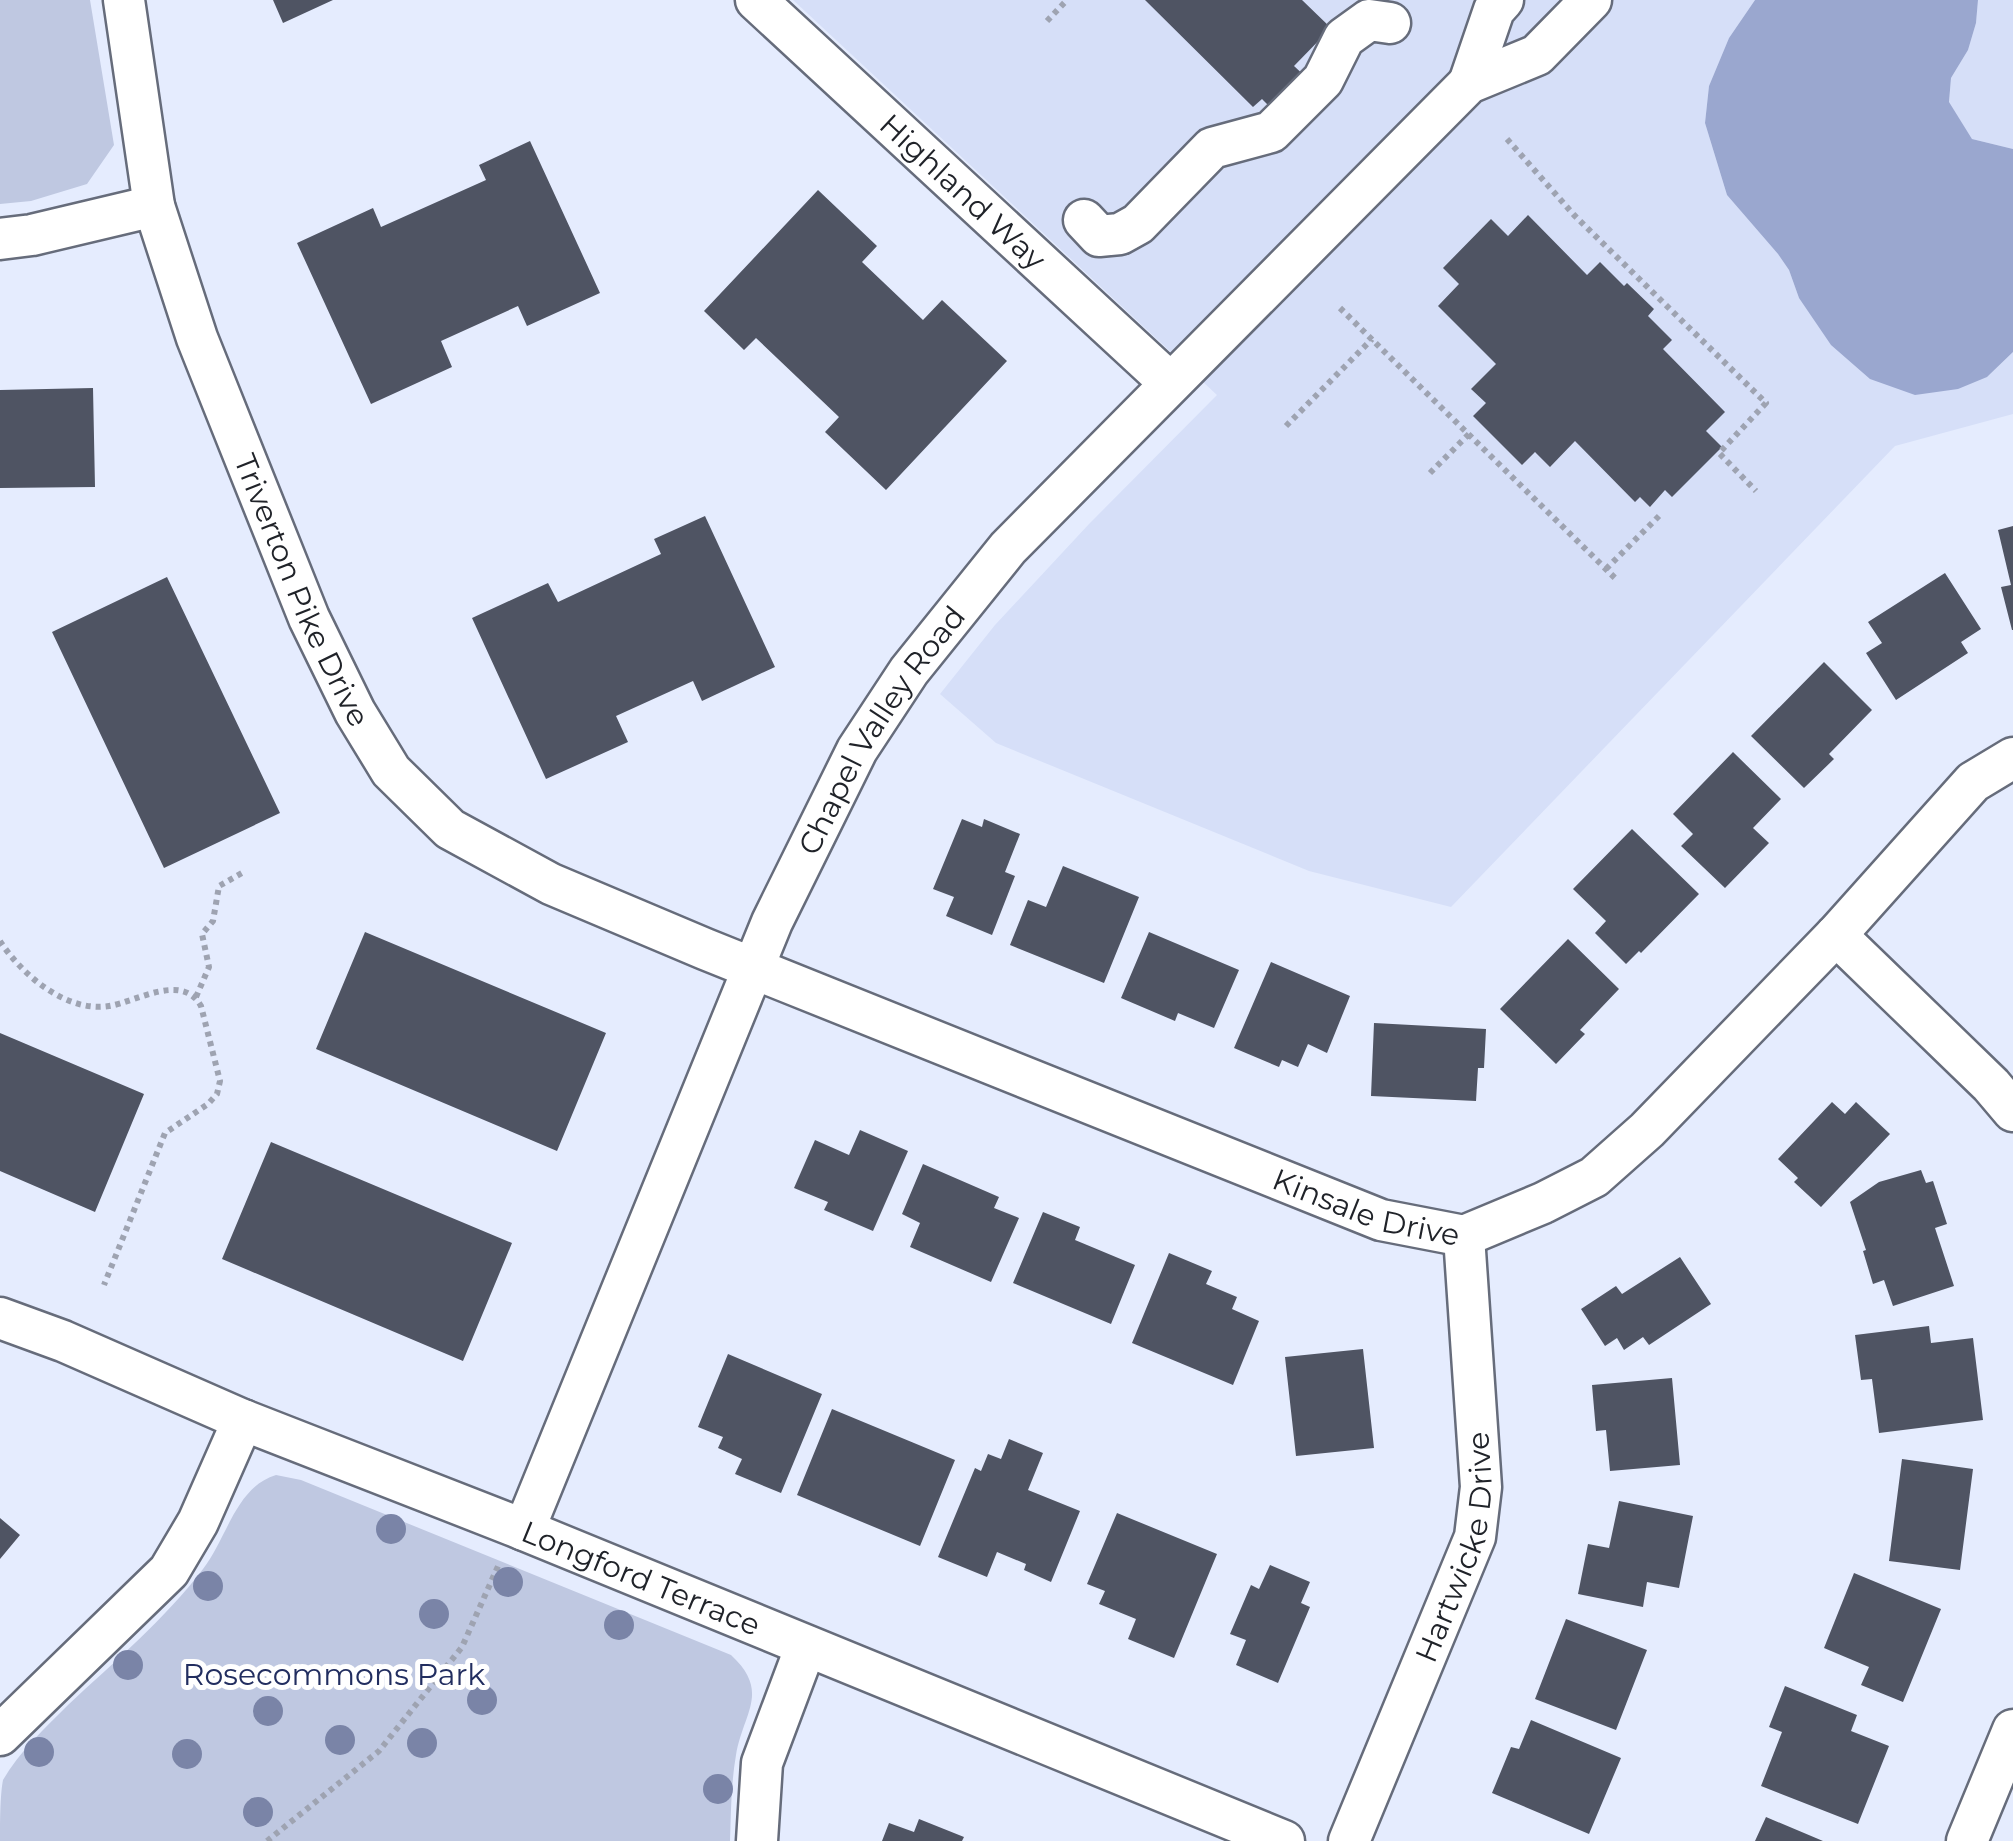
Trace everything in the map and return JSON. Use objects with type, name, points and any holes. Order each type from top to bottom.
[{"type":"street","name":"Triverton Pike Drive","points":[[124,0],[154,206],[197,338],[309,618],[355,712],[391,771],[450,829],[550,884],[752,969]]},
{"type":"street","name":"Highland Way","points":[[756,0],[1170,382]]},
{"type":"street","name":"Chapel Valley Road","points":[[1469,83],[1494,10],[1503,0]]},
{"type":"street","name":"Chapel Valley Road","points":[[524,1530],[772,922],[857,750],[909,670],[1008,548],[1469,83],[1537,55],[1590,0]]},
{"type":"street","points":[[1084,220],[1099,236],[1120,234],[1138,224],[1212,148],[1271,132],[1323,80],[1344,38],[1369,20],[1390,24]]},
{"type":"street","points":[[0,240],[154,206]]},
{"type":"street","name":"Kinsale Drive","points":[[752,969],[1381,1220],[1464,1236],[1594,1177],[1647,1130],[1836,935],[1973,782],[2013,758]]},
{"type":"street","points":[[1836,935],[2013,1112]]},
{"type":"street","name":"Hartwicke Drive","points":[[1349,1841],[1475,1537],[1481,1487],[1464,1236]]},
{"type":"street","name":"Longford Terrace","points":[[0,1318],[1284,1841]]},
{"type":"street","points":[[0,1734],[169,1571],[198,1522],[243,1420]]},
{"type":"street","points":[[757,1841],[762,1764],[806,1646]]},
{"type":"street","points":[[1967,1841],[2013,1730]]},
{"type":"path","points":[[1047,20],[1067,0]]},
{"type":"path","points":[[1507,138],[1574,215],[1766,402],[1719,453],[1756,491]]},
{"type":"path","points":[[1340,308],[1617,580]]},
{"type":"path","points":[[1286,426],[1372,338]]},
{"type":"path","points":[[1430,473],[1469,434]]},
{"type":"path","points":[[1606,569],[1659,516]]},
{"type":"path","points":[[196,997],[209,967],[202,934],[213,921],[219,886],[242,874]]},
{"type":"path","points":[[0,941],[18,966],[76,1004],[108,1007],[149,992],[181,991],[196,997],[202,1006],[220,1081],[218,1094],[165,1133],[104,1285]]},
{"type":"path","points":[[266,1841],[380,1751],[462,1647],[490,1588]]},
{"type":"shaded area","points":[[793,0],[1755,0],[1729,38],[1709,86],[1705,123],[1727,195],[1778,254],[1789,270],[1799,298],[1987,377],[2013,352],[2013,414],[1895,446],[1451,907],[1309,871],[996,743],[940,694],[995,625],[1217,395]]},
{"type":"shaded area","points":[[1755,0],[1978,0],[1968,50],[1951,78],[1949,102],[1972,139],[2013,149],[2013,352],[1987,377],[1958,389],[1915,395],[1870,379],[1831,345],[1799,298],[1789,270],[1778,254],[1727,195],[1705,123],[1709,86],[1729,38]]},
{"type":"shaded area","points":[[1978,0],[2013,0],[2013,149],[1972,139],[1949,103],[1951,78],[1968,50]]},
{"type":"green space","points":[[0,0],[90,0],[114,145],[87,184],[31,201],[0,204]]},
{"type":"green space","name":"Rosecommons Park","points":[[276,1475],[301,1480],[731,1655],[750,1680],[752,1692],[734,1766],[730,1841],[0,1841],[3,1780],[17,1760],[172,1605],[203,1569],[251,1490]]},
{"type":"building","points":[[273,0],[333,0],[283,23]]},
{"type":"building","points":[[1145,0],[1302,0],[1331,28],[1294,66],[1309,80],[1276,113],[1262,99],[1253,107]]},
{"type":"building","points":[[530,141],[600,293],[527,326],[518,306],[441,341],[452,367],[371,404],[297,243],[373,208],[381,227],[486,180],[479,165]]},
{"type":"building","points":[[818,190],[877,246],[862,262],[923,320],[942,300],[1007,361],[886,490],[825,432],[839,417],[756,338],[744,350],[704,311]]},
{"type":"building","points":[[1528,215],[1587,275],[1600,262],[1654,309],[1648,316],[1672,340],[1663,349],[1725,412],[1706,431],[1722,447],[1672,497],[1665,490],[1650,507],[1640,497],[1635,502],[1575,441],[1550,467],[1535,452],[1522,465],[1473,416],[1486,403],[1471,389],[1496,364],[1438,306],[1459,284],[1443,268],[1491,219],[1508,236]]},
{"type":"building","points":[[93,388],[95,487],[0,488],[0,390]]},
{"type":"building","points":[[705,516],[775,667],[702,701],[693,681],[616,716],[628,742],[546,779],[472,618],[548,583],[558,602],[661,554],[654,539]]},
{"type":"building","points":[[2013,526],[2012,630],[2001,587],[2011,585],[1998,530]]},
{"type":"building","points":[[1945,573],[1981,629],[1961,642],[1968,653],[1896,700],[1866,653],[1882,643],[1868,622]]},
{"type":"building","points":[[167,577],[280,813],[164,868],[52,632]]},
{"type":"building","points":[[1824,662],[1872,710],[1829,754],[1834,759],[1804,788],[1751,736]]},
{"type":"building","points":[[1733,752],[1781,799],[1753,828],[1769,843],[1725,888],[1681,846],[1693,834],[1673,814]]},
{"type":"building","points":[[962,819],[982,827],[984,819],[1020,834],[1005,872],[1015,876],[992,935],[946,916],[954,897],[933,889]]},
{"type":"building","points":[[1632,829],[1699,894],[1626,964],[1595,933],[1606,921],[1573,889]]},
{"type":"building","points":[[1063,866],[1139,897],[1104,983],[1010,945],[1028,900],[1046,907]]},
{"type":"building","points":[[365,932],[606,1033],[557,1151],[316,1049]]},
{"type":"building","points":[[1149,932],[1239,970],[1214,1028],[1178,1013],[1175,1021],[1121,998]]},
{"type":"building","points":[[1568,939],[1619,989],[1580,1030],[1585,1034],[1556,1064],[1500,1009]]},
{"type":"building","points":[[1271,962],[1350,996],[1327,1053],[1308,1044],[1298,1067],[1282,1060],[1279,1067],[1234,1048]]},
{"type":"building","points":[[1374,1023],[1486,1029],[1484,1068],[1478,1068],[1476,1101],[1371,1096]]},
{"type":"building","points":[[0,1033],[144,1094],[95,1212],[0,1171]]},
{"type":"building","points":[[1832,1102],[1845,1114],[1856,1102],[1890,1134],[1821,1207],[1794,1182],[1798,1178],[1778,1159]]},
{"type":"building","points":[[860,1130],[908,1151],[873,1231],[824,1210],[828,1202],[794,1188],[815,1140],[849,1155]]},
{"type":"building","points":[[271,1142],[512,1243],[463,1361],[222,1259]]},
{"type":"building","points":[[923,1164],[999,1197],[994,1208],[1019,1218],[991,1282],[910,1247],[920,1223],[902,1214]]},
{"type":"building","points":[[1921,1170],[1926,1183],[1933,1181],[1947,1224],[1935,1228],[1954,1286],[1893,1306],[1884,1280],[1873,1284],[1850,1202],[1879,1182]]},
{"type":"building","points":[[1043,1212],[1080,1227],[1075,1240],[1135,1265],[1111,1324],[1013,1283]]},
{"type":"building","points":[[1169,1253],[1212,1271],[1206,1284],[1237,1297],[1232,1309],[1259,1321],[1233,1385],[1132,1343]]},
{"type":"building","points":[[1680,1257],[1711,1304],[1649,1345],[1643,1337],[1624,1350],[1617,1338],[1605,1346],[1581,1309],[1616,1286],[1622,1294]]},
{"type":"building","points":[[1929,1326],[1931,1343],[1973,1338],[1983,1420],[1879,1433],[1872,1379],[1861,1380],[1855,1335]]},
{"type":"building","points":[[1363,1349],[1374,1448],[1296,1456],[1285,1357]]},
{"type":"building","points":[[728,1354],[822,1394],[781,1493],[735,1474],[742,1459],[718,1448],[723,1437],[698,1427]]},
{"type":"building","points":[[1672,1378],[1680,1465],[1610,1471],[1606,1430],[1596,1431],[1592,1385]]},
{"type":"building","points":[[832,1409],[955,1460],[920,1546],[797,1495]]},
{"type":"building","points":[[1009,1439],[1043,1453],[1028,1490],[1080,1511],[1051,1582],[1024,1570],[1026,1564],[997,1552],[987,1577],[938,1557],[975,1468],[981,1471],[988,1454],[1001,1459]]},
{"type":"building","points":[[1902,1459],[1973,1469],[1960,1570],[1889,1561]]},
{"type":"building","points":[[1619,1501],[1693,1516],[1679,1588],[1647,1582],[1643,1607],[1578,1594],[1588,1544],[1609,1548]]},
{"type":"building","points":[[1117,1513],[1217,1554],[1174,1658],[1128,1639],[1136,1619],[1099,1604],[1105,1591],[1087,1584]]},
{"type":"building","points":[[0,1518],[20,1535],[0,1559]]},
{"type":"building","points":[[1270,1565],[1310,1582],[1301,1603],[1310,1607],[1278,1683],[1236,1665],[1246,1640],[1230,1634],[1251,1585],[1259,1589]]},
{"type":"building","points":[[1854,1573],[1941,1609],[1903,1702],[1861,1685],[1869,1667],[1824,1648]]},
{"type":"building","points":[[1566,1619],[1647,1650],[1616,1730],[1535,1699]]},
{"type":"building","points":[[1785,1686],[1857,1715],[1851,1731],[1889,1746],[1858,1824],[1761,1786],[1782,1732],[1769,1727]]},
{"type":"building","points":[[1531,1720],[1621,1758],[1589,1834],[1492,1793],[1511,1747],[1519,1749]]},
{"type":"building","points":[[1766,1817],[1823,1841],[1755,1841]]},
{"type":"building","points":[[919,1819],[964,1837],[962,1841],[882,1841],[889,1823],[914,1832]]}]
